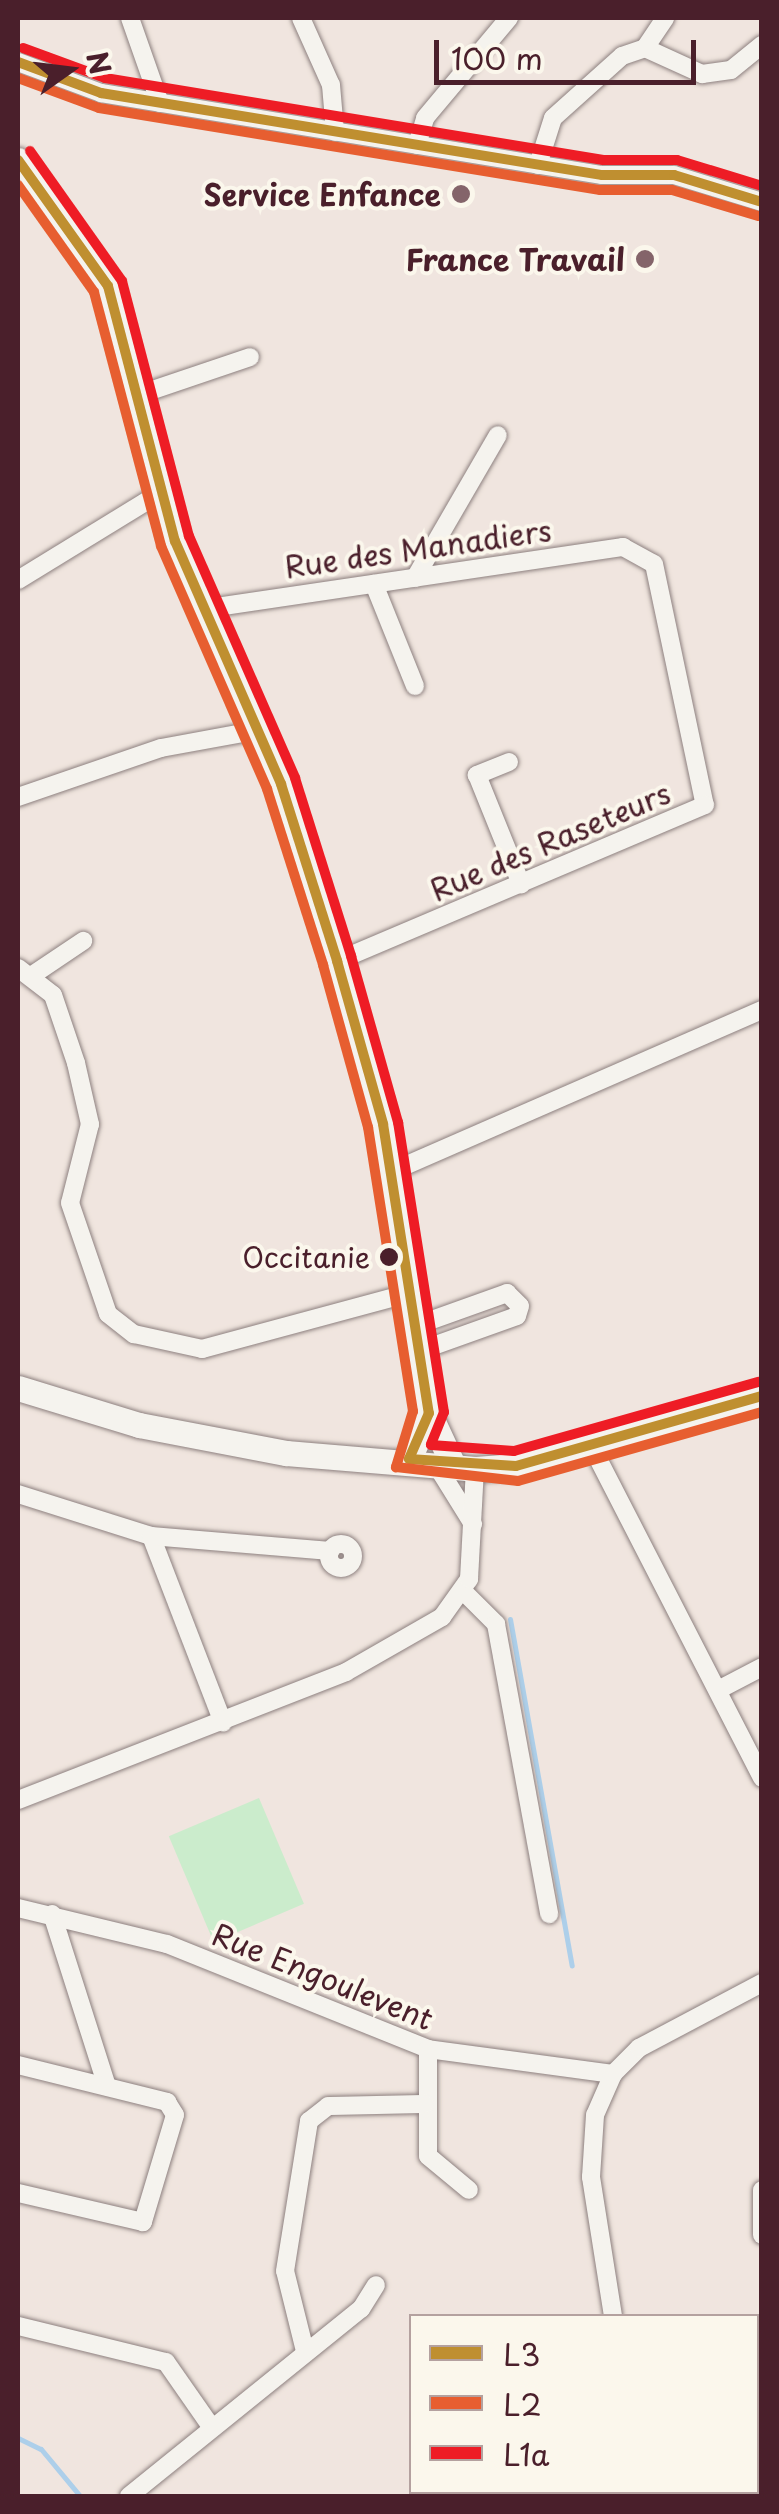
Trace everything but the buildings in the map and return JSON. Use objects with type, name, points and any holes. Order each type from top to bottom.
[{"type":"street","points":[[130,18],[160,103]]},
{"type":"street","points":[[301,18],[331,86],[336,132]]},
{"type":"street","points":[[416,145],[426,118],[508,18]]},
{"type":"street","points":[[538,165],[553,118],[622,56],[645,48],[664,18]]},
{"type":"street","points":[[645,48],[702,74],[730,70],[762,45]]},
{"type":"street","points":[[18,62],[160,103],[538,165],[674,176],[762,202]]},
{"type":"street","points":[[18,160],[108,286],[140,394],[160,493],[254,732],[281,784],[337,961],[391,1172],[429,1413],[454,1466],[474,1524],[462,1592],[392,1648],[223,1723],[18,1800]]},
{"type":"street","points":[[140,394],[250,357]]},
{"type":"street","points":[[415,578],[498,435]]},
{"type":"street","points":[[18,580],[160,493]]},
{"type":"street","name":"Rue des Manadiers","points":[[203,609],[642,550]]},
{"type":"street","name":"Rue des Raseteurs","points":[[337,961],[706,805],[654,564],[642,550]]},
{"type":"street","points":[[374,584],[415,686]]},
{"type":"street","points":[[18,798],[162,748],[254,732]]},
{"type":"street","points":[[508,762],[477,775],[521,884]]},
{"type":"street","points":[[83,941],[24,972],[53,995],[90,1124],[70,1203],[108,1314],[134,1334],[202,1349],[410,1293]]},
{"type":"street","points":[[391,1172],[762,1010]]},
{"type":"street","points":[[507,1293],[520,1306],[517,1316],[417,1338],[507,1293]]},
{"type":"street","points":[[18,1388],[140,1425],[286,1453],[454,1466],[592,1447],[762,1396]]},
{"type":"street","points":[[409,1460],[429,1413]]},
{"type":"street","points":[[592,1447],[720,1689],[762,1778]]},
{"type":"street","points":[[454,1466],[474,1524]]},
{"type":"street","points":[[18,1494],[151,1536],[330,1551]]},
{"type":"street","points":[[151,1536],[223,1723]]},
{"type":"street","points":[[462,1592],[496,1624],[549,1914]]},
{"type":"street","points":[[720,1689],[762,1667]]},
{"type":"street","name":"Rue Engoulevent","points":[[18,1908],[167,1944],[428,2049],[612,2074]]},
{"type":"street","points":[[52,1914],[108,2086]]},
{"type":"street","points":[[613,2314],[591,2177],[596,2114],[612,2074],[639,2048],[762,1983]]},
{"type":"street","points":[[428,2049],[425,2104],[432,2168],[469,2190]]},
{"type":"street","points":[[18,2064],[167,2102],[175,2115],[143,2222],[18,2193]]},
{"type":"street","points":[[306,2350],[285,2271],[309,2121],[328,2106],[425,2104]]},
{"type":"street","points":[[762,2190],[762,2235]]},
{"type":"street","points":[[130,2496],[361,2309],[376,2284]]},
{"type":"street","points":[[18,2326],[166,2362],[212,2428]]},
{"type":"green space","points":[[259,1798],[304,1904],[214,1942],[169,1836]]},
{"type":"waterway","points":[[510,1619],[572,1966]]},
{"type":"waterway","points":[[18,2438],[41,2449],[80,2496]]},
{"type":"transit line","name":"L1a","points":[[23,48],[105,78],[603,160],[677,160],[762,186]]},
{"type":"transit line","name":"L3","points":[[18,62],[101,93],[602,175],[674,175],[762,202]]},
{"type":"transit line","name":"L2","points":[[18,78],[99,108],[600,190],[672,190],[758,216]]},
{"type":"transit line","name":"L1a","points":[[30,151],[122,281],[189,536],[295,778],[351,956],[398,1122],[444,1412],[431,1445],[514,1451],[758,1382]]},
{"type":"transit line","name":"L3","points":[[18,160],[108,286],[175,541],[281,784],[337,961],[383,1124],[429,1413],[409,1459]]},
{"type":"transit line","name":"L2","points":[[18,185],[94,292],[161,546],[267,789],[323,965],[368,1127],[413,1411],[396,1467],[518,1481],[762,1412]]},
{"type":"transit line","name":"L3","points":[[409,1459],[516,1466],[762,1396]]},
{"type":"place","name":"Service Enfance","points":[[461,194]]},
{"type":"place","name":"France Travail","points":[[645,259]]},
{"type":"place","name":"Occitanie","points":[[389,1257]]}]
